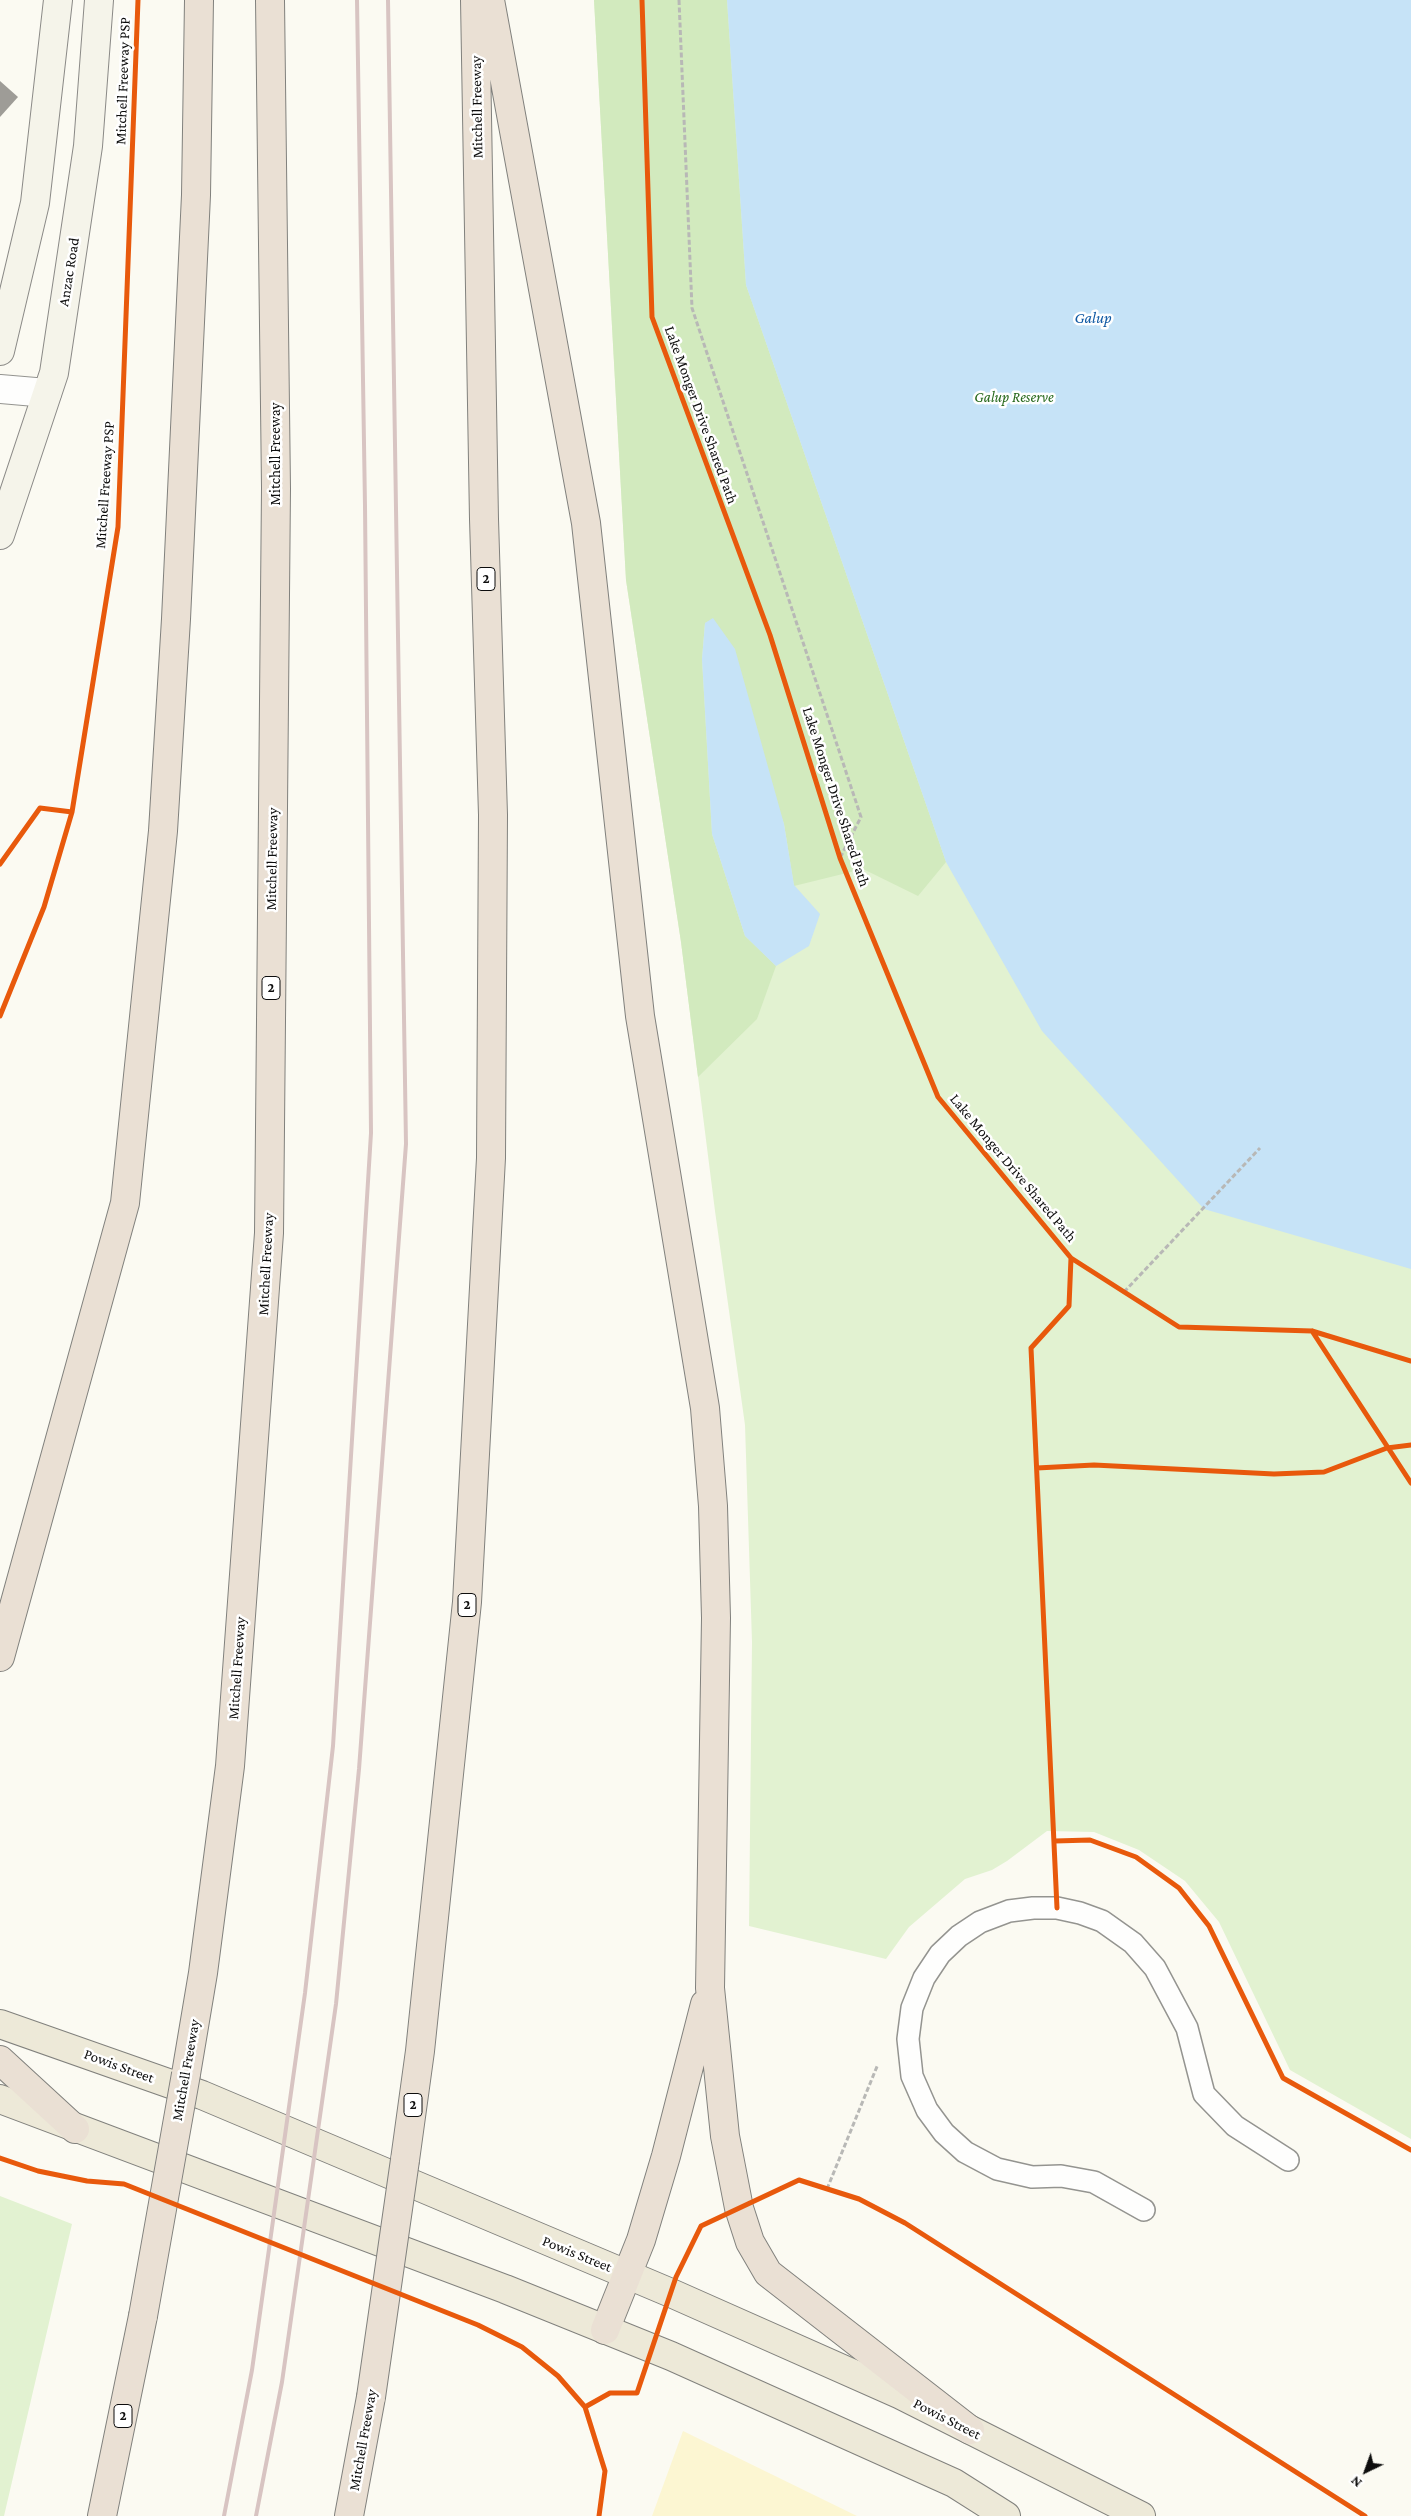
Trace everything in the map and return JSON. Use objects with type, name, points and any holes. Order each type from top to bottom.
[{"type":"highway","points":[[0,1657],[125,1203],[163,831],[176,619],[196,196],[199,0]]},
{"type":"highway","name":"Mitchell Freeway","points":[[102,2516],[143,2316],[203,1973],[230,1766],[269,1233],[276,488],[270,0]]},
{"type":"highway","name":"Mitchell Freeway","points":[[349,2516],[371,2397],[420,2051],[467,1602],[491,1158],[493,815],[484,509],[475,0]]},
{"type":"highway","points":[[490,0],[586,522],[640,1016],[705,1408],[713,1506],[716,1618],[710,1988],[726,2136],[739,2208],[750,2242],[768,2273],[970,2430]]},
{"type":"highway","points":[[606,2330],[640,2240],[666,2156],[710,1988]]},
{"type":"highway","points":[[0,2060],[75,2129]]},
{"type":"main road","points":[[0,351],[36,203],[58,0]]},
{"type":"main road","name":"Anzac Road","points":[[0,535],[54,373],[88,146],[99,0]]},
{"type":"main road","name":"Powis Street","points":[[0,2024],[202,2095],[626,2274],[901,2395],[1141,2516]]},
{"type":"main road","points":[[0,2100],[505,2289],[680,2360],[954,2482],[1006,2516]]},
{"type":"street","points":[[0,389],[47,392]]},
{"type":"lane","points":[[1144,2210],[1094,2182],[1061,2176],[1032,2176],[997,2169],[965,2152],[944,2133],[927,2110],[912,2076],[908,2039],[912,2008],[924,1978],[940,1954],[959,1936],[980,1922],[1009,1911],[1032,1908],[1057,1908],[1080,1913],[1102,1922],[1133,1943],[1156,1968],[1187,2028],[1204,2094],[1235,2126],[1288,2160]]},
{"type":"path","points":[[679,0],[692,308],[861,817],[840,858]]},
{"type":"path","points":[[1124,1292],[1260,1148]]},
{"type":"path","points":[[1115,1286],[1132,1297]]},
{"type":"path","points":[[828,2189],[880,2059]]},
{"type":"path","points":[[680,2269],[701,2226],[717,2219]]},
{"type":"green space","name":"Galup Reserve","points":[[594,0],[1411,0],[1411,2139],[1290,2070],[1219,1922],[1185,1881],[1139,1850],[1094,1832],[1047,1831],[992,1870],[965,1879],[909,1927],[886,1959],[749,1926],[752,1642],[745,1425],[715,1211],[681,942],[626,580]]},
{"type":"green space","points":[[594,0],[727,0],[746,285],[946,862],[918,896],[863,869],[794,886],[784,824],[713,619],[705,623],[702,659],[712,834],[745,936],[776,966],[757,1019],[698,1077],[681,942],[626,580]]},
{"type":"green space","points":[[0,2196],[72,2224],[4,2516],[0,2516]]},
{"type":"sand","points":[[683,2431],[857,2516],[652,2516]]},
{"type":"water","name":"Galup","points":[[727,0],[1411,0],[1411,1269],[1204,1209],[1042,1031],[946,862],[746,285]]},
{"type":"water","points":[[713,618],[735,649],[784,824],[794,885],[820,914],[809,946],[776,966],[745,936],[712,834],[702,659],[705,623]]},
{"type":"building","points":[[0,81],[18,97],[0,117]]},
{"type":"railway","points":[[224,2516],[252,2370],[305,1993],[333,1746],[371,1133],[365,506],[357,0]]},
{"type":"railway","points":[[256,2516],[282,2382],[336,2004],[359,1769],[406,1144],[388,0]]},
{"type":"cycle path","name":"Mitchell Freeway PSP","points":[[0,1016],[44,907],[72,812],[118,527],[138,0]]},
{"type":"cycle path","name":"Lake Monger Drive Shared Path","points":[[642,0],[652,317],[770,635],[840,858],[938,1097],[1071,1258],[1179,1327],[1312,1331],[1411,1361]]},
{"type":"cycle path","points":[[0,864],[40,808],[72,812]]},
{"type":"cycle path","points":[[1057,1908],[1031,1348],[1069,1306],[1071,1258]]},
{"type":"cycle path","points":[[1312,1331],[1411,1483]]},
{"type":"cycle path","points":[[1037,1468],[1094,1465],[1274,1474],[1324,1472],[1387,1448],[1411,1445]]},
{"type":"cycle path","points":[[1055,1841],[1090,1840],[1136,1857],[1179,1888],[1209,1926],[1283,2078],[1411,2150]]},
{"type":"cycle path","points":[[0,2158],[38,2171],[87,2181],[124,2184],[478,2325],[522,2347],[558,2376],[585,2407],[605,2471],[599,2516]]},
{"type":"cycle path","points":[[585,2407],[610,2393],[637,2393],[676,2277],[701,2226],[799,2180],[859,2199],[905,2223],[1365,2516]]}]
